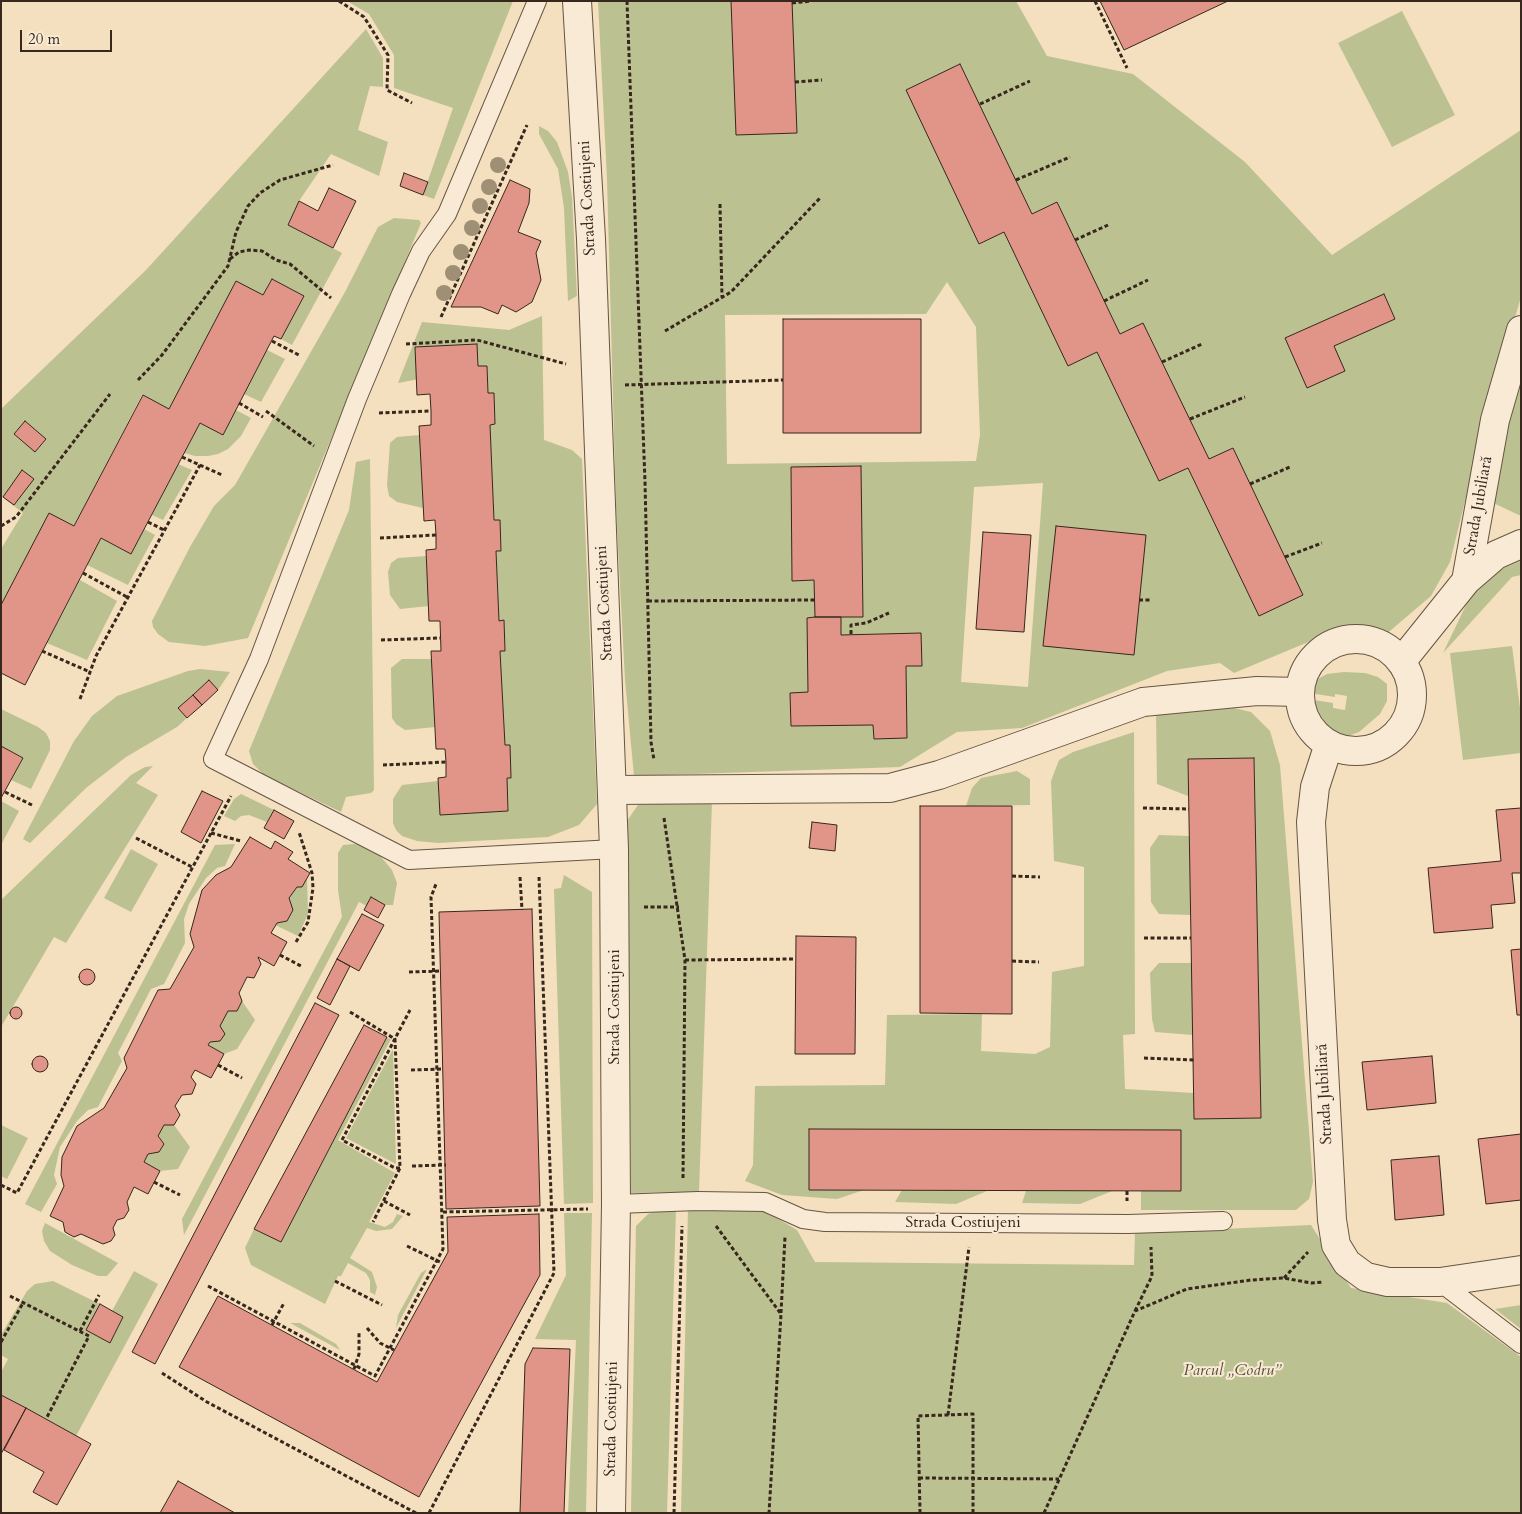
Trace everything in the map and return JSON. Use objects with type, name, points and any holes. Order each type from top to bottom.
[{"type":"street","name":"Strada Costiujeni","points":[[577,1],[591,239],[613,790],[615,907],[603,1207],[611,1513]]},
{"type":"street","name":"Strada Jubiliară","points":[[1401,662],[1466,581],[1494,420],[1521,330]]},
{"type":"street","points":[[1466,581],[1496,555],[1521,544]]},
{"type":"street","points":[[1358,639],[1374,643],[1389,651],[1401,662],[1409,679],[1412,697],[1408,716],[1398,732],[1383,744],[1365,751],[1346,751],[1329,744],[1316,735],[1306,722],[1301,707],[1300,692],[1303,675],[1312,660],[1325,648],[1341,641],[1358,639]]},
{"type":"street","points":[[613,790],[890,788],[949,772],[1143,702],[1257,691],[1300,692]]},
{"type":"street","name":"Strada Jubiliară","points":[[1329,744],[1315,787],[1312,822],[1332,1220],[1336,1245],[1347,1263],[1366,1277],[1388,1282],[1440,1282],[1521,1270]]},
{"type":"lane","points":[[537,1],[447,214],[421,251],[401,294],[334,461],[259,659],[213,759],[410,860],[539,862],[614,849]]},
{"type":"lane","name":"Strada Costiujeni","points":[[603,1207],[690,1201],[765,1202],[803,1219],[825,1222],[1143,1224],[1223,1221]]},
{"type":"lane","points":[[1440,1282],[1521,1344]]},
{"type":"path","points":[[339,1],[364,17],[388,55],[387,90],[412,103]]},
{"type":"path","points":[[627,1],[641,384],[651,742],[679,907],[685,960],[690,1201],[674,1513]]},
{"type":"path","points":[[792,3],[812,1]]},
{"type":"path","points":[[1095,1],[1127,68]]},
{"type":"path","points":[[795,82],[822,80]]},
{"type":"path","points":[[980,104],[1030,81]]},
{"type":"path","points":[[441,317],[528,125]]},
{"type":"path","points":[[1016,180],[1070,157]]},
{"type":"path","points":[[138,380],[162,355],[228,266],[236,232],[248,206],[260,193],[280,180],[333,165]]},
{"type":"path","points":[[664,331],[731,292],[820,198]]},
{"type":"path","points":[[720,204],[722,297]]},
{"type":"path","points":[[1075,240],[1108,225]]},
{"type":"path","points":[[230,258],[239,252],[249,250],[262,251],[276,260],[290,264],[331,298]]},
{"type":"path","points":[[1104,301],[1148,280]]},
{"type":"path","points":[[403,344],[477,340],[563,364],[574,364]]},
{"type":"path","points":[[272,341],[299,355]]},
{"type":"path","points":[[1162,362],[1202,344]]},
{"type":"path","points":[[641,384],[783,380]]},
{"type":"path","points":[[1,526],[16,517],[110,394]]},
{"type":"path","points":[[1190,420],[1246,397]]},
{"type":"path","points":[[239,403],[263,416]]},
{"type":"path","points":[[266,411],[334,461]]},
{"type":"path","points":[[379,413],[431,411]]},
{"type":"path","points":[[182,457],[222,475]]},
{"type":"path","points":[[80,699],[96,656],[200,465]]},
{"type":"path","points":[[1250,484],[1290,467]]},
{"type":"path","points":[[148,522],[164,530]]},
{"type":"path","points":[[380,538],[436,535]]},
{"type":"path","points":[[1285,557],[1322,543]]},
{"type":"path","points":[[83,573],[127,597]]},
{"type":"path","points":[[648,601],[814,600]]},
{"type":"path","points":[[1139,600],[1151,600]]},
{"type":"path","points":[[851,634],[851,625],[866,624],[889,614]]},
{"type":"path","points":[[381,640],[440,638]]},
{"type":"path","points":[[42,651],[90,672]]},
{"type":"path","points":[[383,765],[446,762]]},
{"type":"path","points":[[5,792],[32,805]]},
{"type":"path","points":[[1,1185],[17,1193],[227,802],[234,794]]},
{"type":"path","points":[[1143,808],[1189,809]]},
{"type":"path","points":[[211,833],[241,841]]},
{"type":"path","points":[[136,838],[192,868]]},
{"type":"path","points":[[296,942],[308,922],[313,888],[312,874],[303,847]]},
{"type":"path","points":[[429,1513],[554,1274],[539,862],[520,871],[522,910]]},
{"type":"path","points":[[1012,876],[1040,877]]},
{"type":"path","points":[[208,1286],[376,1376],[393,1349],[443,1249],[443,1165],[437,1069],[432,897],[436,884],[441,880]]},
{"type":"path","points":[[615,907],[679,907]]},
{"type":"path","points":[[1144,938],[1191,938]]},
{"type":"path","points":[[280,955],[301,966]]},
{"type":"path","points":[[685,960],[795,959]]},
{"type":"path","points":[[1012,962],[1039,962]]},
{"type":"path","points":[[409,972],[441,971]]},
{"type":"path","points":[[400,1168],[395,1168],[342,1140],[410,1010]]},
{"type":"path","points":[[350,1012],[395,1039]]},
{"type":"path","points":[[373,1222],[400,1168],[395,1039]]},
{"type":"path","points":[[1144,1058],[1194,1060]]},
{"type":"path","points":[[218,1065],[242,1078]]},
{"type":"path","points":[[411,1070],[443,1069]]},
{"type":"path","points":[[412,1166],[443,1165]]},
{"type":"path","points":[[154,1182],[180,1195]]},
{"type":"path","points":[[384,1201],[410,1214]]},
{"type":"path","points":[[690,1201],[781,1314]]},
{"type":"path","points":[[443,1212],[603,1207]]},
{"type":"path","points":[[770,1513],[786,1211]]},
{"type":"path","points":[[948,1415],[972,1223]]},
{"type":"path","points":[[407,1246],[442,1263]]},
{"type":"path","points":[[1044,1513],[1152,1276]]},
{"type":"path","points":[[1135,1311],[1187,1289],[1242,1281],[1284,1278],[1311,1283],[1366,1277]]},
{"type":"path","points":[[335,1281],[382,1305]]},
{"type":"path","points":[[80,1331],[99,1295]]},
{"type":"path","points":[[10,1296],[89,1336],[46,1419]]},
{"type":"path","points":[[1,1342],[23,1303]]},
{"type":"path","points":[[272,1325],[284,1303]]},
{"type":"path","points":[[367,1328],[380,1343],[393,1349]]},
{"type":"path","points":[[354,1370],[359,1354],[359,1331]]},
{"type":"path","points":[[162,1373],[206,1402],[416,1513]]},
{"type":"path","points":[[920,1513],[918,1416],[973,1414],[972,1513]]},
{"type":"path","points":[[919,1478],[1059,1479]]},
{"type":"green space","points":[[347,1],[513,1],[434,199],[423,195],[453,108],[394,88],[394,55],[369,14]]},
{"type":"green space","points":[[598,1],[1016,1],[1047,56],[1133,74],[1245,162],[1332,255],[1521,130],[1521,297],[1486,416],[1450,562],[1431,596],[1384,636],[1337,630],[1234,673],[1220,663],[1167,671],[1022,728],[957,732],[900,767],[634,776],[625,680],[616,508],[607,179]],"holes":[[[947,282],[976,327],[980,435],[976,461],[727,464],[725,315],[926,314]],[[1043,483],[1028,687],[961,682],[974,487]]]},
{"type":"green space","points":[[1402,11],[1455,115],[1392,147],[1338,43]]},
{"type":"green space","points":[[366,29],[383,58],[383,87],[370,86],[358,130],[388,142],[379,176],[331,154],[299,201],[288,225],[342,253],[292,345],[281,339],[304,296],[272,279],[263,295],[169,409],[142,395],[74,526],[1,605],[1,549],[23,513],[1,496],[1,409],[146,270]]},
{"type":"green space","points":[[539,126],[548,131],[557,142],[568,172],[572,197],[577,296],[568,301],[564,208],[558,169],[539,134]]},
{"type":"green space","points":[[394,218],[419,220],[421,223],[248,638],[205,646],[169,642],[158,634],[153,627],[152,621],[190,547],[214,506],[235,485],[345,292],[378,227]]},
{"type":"green space","points":[[542,316],[544,440],[572,450],[582,459],[597,804],[579,825],[548,837],[438,843],[417,841],[402,836],[396,830],[393,823],[393,799],[402,785],[438,781],[440,815],[508,811],[500,651],[505,651],[504,621],[499,621],[496,551],[501,551],[500,520],[494,520],[490,425],[495,424],[494,394],[488,393],[487,366],[398,383],[422,322],[509,330]]},
{"type":"green space","points":[[267,350],[285,359],[261,402],[244,394]]},
{"type":"green space","points":[[1521,379],[1521,516],[1487,500]]},
{"type":"green space","points":[[236,410],[251,418],[241,436],[228,449],[208,456],[195,456],[184,453],[200,423],[223,434]]},
{"type":"green space","points":[[420,435],[423,508],[397,502],[389,496],[387,485],[390,443],[397,437]]},
{"type":"green space","points":[[370,459],[374,790],[371,793],[346,797],[341,812],[264,775],[253,764],[249,751],[349,510],[356,462]]},
{"type":"green space","points":[[178,464],[192,470],[163,520],[152,515]]},
{"type":"green space","points":[[144,529],[155,535],[128,585],[87,565],[101,538],[131,554]]},
{"type":"green space","points":[[426,556],[429,606],[400,609],[390,595],[388,572],[391,563],[398,558]]},
{"type":"green space","points":[[1521,561],[1521,575],[1512,577],[1443,653],[1467,603],[1488,575]]},
{"type":"green space","points":[[80,580],[117,601],[87,660],[47,643]]},
{"type":"green space","points":[[1512,646],[1521,716],[1521,753],[1463,760],[1450,653]]},
{"type":"green space","points":[[402,659],[432,659],[435,727],[405,730],[396,724],[392,718],[391,668]]},
{"type":"green space","points":[[200,669],[230,672],[218,690],[177,727],[126,757],[86,788],[30,843],[23,839],[74,741],[92,716],[117,696],[188,671]]},
{"type":"green space","points":[[1344,672],[1365,673],[1378,677],[1387,684],[1387,701],[1380,714],[1359,732],[1348,736],[1337,736],[1324,732],[1315,724],[1309,715],[1307,699],[1333,703],[1333,708],[1345,710],[1347,696],[1335,694],[1335,697],[1309,693],[1316,680],[1327,674]]},
{"type":"green space","points":[[1234,708],[1251,712],[1270,731],[1280,765],[1313,1182],[1309,1199],[1296,1210],[1141,1210],[1141,1191],[1181,1191],[1181,1130],[809,1129],[809,1190],[864,1190],[837,1199],[782,1195],[745,1181],[753,1165],[755,1086],[885,1085],[887,1015],[982,1014],[981,1051],[1035,1054],[1050,1047],[1052,972],[1084,966],[1084,867],[1054,861],[1051,781],[1059,760],[1073,752],[1134,732],[1135,1034],[1123,1035],[1125,1089],[1194,1093],[1195,1119],[1261,1118],[1254,758],[1188,759],[1188,796],[1157,784],[1156,712]]},
{"type":"green space","points":[[1,709],[38,727],[46,733],[50,741],[50,750],[31,789],[11,780],[23,758],[1,746]]},
{"type":"green space","points":[[153,766],[136,783],[158,795],[66,943],[54,937],[1,1027],[1,900],[131,775],[145,767]]},
{"type":"green space","points":[[1017,771],[1030,779],[1030,805],[966,806],[972,788],[981,778]]},
{"type":"green space","points":[[241,794],[274,810],[267,822],[249,815],[241,816],[235,821],[224,816],[234,799]]},
{"type":"green space","points":[[1,801],[19,811],[1,845]]},
{"type":"green space","points":[[712,801],[699,1192],[631,1193],[627,821],[638,805]]},
{"type":"green space","points":[[1159,835],[1189,836],[1191,915],[1159,914],[1151,902],[1150,848]]},
{"type":"green space","points":[[235,844],[225,866],[217,868],[206,878],[189,904],[184,919],[185,943],[164,984],[151,989],[118,1053],[122,1061],[98,1107],[88,1110],[77,1121],[60,1147],[54,1175],[57,1184],[41,1212],[25,1204],[215,845]]},
{"type":"green space","points":[[343,845],[365,845],[377,852],[392,870],[397,883],[393,905],[385,905],[371,897],[367,906],[359,902],[184,1235],[182,1219],[342,917],[338,890],[338,853]]},
{"type":"green space","points":[[131,849],[158,864],[131,912],[104,898]]},
{"type":"green space","points":[[564,875],[592,892],[593,1203],[564,1204],[554,889],[561,888]]},
{"type":"green space","points":[[307,878],[308,914],[298,936],[275,925],[287,921],[293,910],[289,898],[297,887],[302,887]]},
{"type":"green space","points":[[1159,963],[1192,963],[1193,1035],[1155,1032],[1152,1019],[1150,973]]},
{"type":"green space","points":[[242,1001],[255,1020],[237,1049],[224,1054],[208,1045],[228,1011],[237,1011]]},
{"type":"green space","points":[[387,1038],[391,1039],[338,1140],[395,1173],[369,1222],[385,1227],[393,1222],[397,1214],[403,1216],[392,1229],[376,1231],[367,1228],[350,1258],[372,1272],[377,1287],[375,1295],[370,1292],[370,1280],[366,1273],[348,1263],[341,1276],[338,1276],[325,1304],[251,1265],[245,1248],[254,1229],[281,1242]]},
{"type":"green space","points":[[393,1049],[396,1164],[346,1138]]},
{"type":"green space","points":[[1,1125],[28,1138],[7,1179],[1,1176]]},
{"type":"green space","points":[[164,1125],[174,1125],[190,1147],[178,1169],[160,1171],[144,1162],[148,1154],[159,1152],[164,1144],[158,1136]]},
{"type":"green space","points":[[902,1190],[987,1191],[956,1204],[895,1202]]},
{"type":"green space","points":[[1026,1191],[1112,1191],[1080,1204],[1022,1203]]},
{"type":"green space","name":"Parcul „Codru”","points":[[753,1208],[765,1211],[797,1230],[815,1262],[1134,1265],[1135,1233],[1311,1225],[1351,1288],[1447,1303],[1521,1357],[1521,1513],[681,1513],[688,1209]]},
{"type":"green space","points":[[676,1209],[667,1513],[631,1513],[636,1226],[648,1214],[659,1210]]},
{"type":"green space","points":[[564,1213],[592,1213],[586,1513],[568,1513],[576,1340],[535,1339],[566,1275]]},
{"type":"green space","points":[[45,1223],[118,1263],[107,1276],[98,1276],[72,1265],[50,1251],[44,1241],[42,1231]]},
{"type":"green space","points":[[427,1269],[396,1328],[398,1315],[421,1273]]},
{"type":"green space","points":[[134,1271],[158,1284],[76,1436],[1,1395],[1,1372],[8,1359],[1,1355],[1,1335],[27,1291],[35,1284],[53,1281],[100,1304],[86,1330],[110,1343],[123,1317],[112,1311]]},
{"type":"green space","points":[[1521,1305],[1521,1329],[1495,1309]]},
{"type":"green space","points":[[290,1323],[300,1323],[336,1344],[340,1350]]},
{"type":"building","points":[[731,1],[792,1],[797,133],[736,135]]},
{"type":"building","points":[[1100,1],[1228,1],[1124,50]]},
{"type":"building","points":[[960,64],[1032,214],[1057,202],[1120,334],[1143,323],[1209,459],[1233,448],[1303,595],[1259,616],[1188,468],[1159,481],[1097,352],[1068,366],[1004,232],[979,244],[906,90]]},
{"type":"building","points":[[404,173],[428,182],[423,195],[400,186]]},
{"type":"building","points":[[510,180],[530,189],[529,203],[518,232],[541,241],[536,253],[541,280],[532,302],[516,312],[502,305],[498,314],[481,307],[451,307]]},
{"type":"building","points":[[329,188],[356,201],[333,248],[288,225],[299,201],[318,211]]},
{"type":"building","points":[[272,279],[304,296],[281,339],[274,336],[223,435],[200,423],[131,554],[101,538],[25,685],[1,673],[1,605],[49,513],[74,526],[143,395],[169,409],[236,281],[263,295]]},
{"type":"building","points":[[1384,294],[1395,319],[1334,346],[1345,371],[1307,388],[1285,338]]},
{"type":"building","points":[[783,319],[921,319],[921,433],[783,433]]},
{"type":"building","points":[[477,344],[478,366],[487,366],[488,393],[494,393],[495,424],[490,425],[494,520],[500,520],[501,551],[496,551],[499,621],[504,620],[505,651],[500,651],[505,745],[510,745],[511,778],[507,778],[508,811],[440,815],[438,778],[446,777],[446,762],[445,749],[436,749],[431,651],[441,651],[440,621],[429,621],[426,550],[436,549],[436,535],[435,520],[424,521],[419,426],[431,425],[431,411],[430,394],[417,395],[415,347]]},
{"type":"building","points":[[25,421],[46,439],[35,452],[14,434]]},
{"type":"building","points":[[861,466],[863,617],[815,617],[814,580],[792,581],[791,467]]},
{"type":"building","points":[[22,470],[34,479],[14,505],[3,497]]},
{"type":"building","points":[[1056,526],[1146,535],[1134,655],[1043,646]]},
{"type":"building","points":[[983,532],[1031,535],[1024,632],[976,629]]},
{"type":"building","points":[[841,617],[841,635],[921,633],[922,666],[906,666],[907,738],[874,739],[873,725],[791,726],[790,693],[808,692],[807,618]]},
{"type":"building","points":[[209,680],[218,690],[202,705],[193,695]]},
{"type":"building","points":[[193,695],[202,705],[187,718],[178,708]]},
{"type":"building","points":[[1,746],[23,758],[1,798]]},
{"type":"building","points":[[1254,758],[1261,1118],[1194,1119],[1188,759]]},
{"type":"building","points":[[202,791],[223,801],[201,843],[181,832]]},
{"type":"building","points":[[920,806],[1012,806],[1012,1014],[920,1013]]},
{"type":"building","points":[[1521,808],[1521,873],[1512,873],[1515,903],[1491,905],[1493,928],[1434,933],[1428,868],[1501,861],[1496,810]]},
{"type":"building","points":[[274,810],[294,821],[284,839],[264,828]]},
{"type":"building","points":[[812,822],[837,825],[835,851],[809,848]]},
{"type":"building","points":[[250,837],[271,849],[275,841],[293,852],[288,859],[310,873],[302,887],[297,887],[289,898],[293,910],[287,921],[277,923],[271,933],[287,942],[274,966],[258,957],[261,964],[254,978],[247,977],[239,993],[242,1001],[237,1011],[228,1011],[220,1026],[225,1034],[220,1041],[210,1042],[208,1045],[224,1054],[211,1078],[195,1070],[191,1077],[196,1084],[192,1094],[182,1095],[175,1106],[180,1115],[174,1125],[164,1125],[158,1136],[164,1144],[159,1152],[148,1154],[144,1162],[160,1171],[148,1194],[134,1187],[127,1202],[129,1210],[124,1218],[117,1220],[113,1228],[115,1235],[111,1241],[103,1244],[81,1234],[74,1237],[65,1232],[63,1222],[50,1216],[64,1186],[61,1175],[62,1157],[77,1126],[104,1108],[127,1068],[124,1058],[158,990],[170,989],[194,947],[190,934],[202,890],[216,875],[231,867]]},
{"type":"building","points":[[371,897],[385,905],[378,918],[364,910]]},
{"type":"building","points":[[532,909],[540,1206],[446,1209],[439,912]]},
{"type":"building","points":[[362,914],[384,925],[359,971],[337,959]]},
{"type":"building","points":[[796,936],[856,937],[855,1054],[795,1054]]},
{"type":"building","points":[[1521,949],[1521,1015],[1517,1015],[1511,950]]},
{"type":"building","points":[[337,959],[350,966],[330,1005],[317,998]]},
{"type":"building","points":[[87,969],[93,971],[95,977],[93,983],[87,985],[81,983],[79,977],[81,971]]},
{"type":"building","points":[[315,1003],[339,1015],[155,1364],[132,1352]]},
{"type":"building","points":[[14,1007],[18,1007],[22,1013],[18,1019],[14,1019],[10,1015],[10,1011]]},
{"type":"building","points":[[364,1025],[387,1037],[281,1242],[254,1229]]},
{"type":"building","points":[[40,1056],[46,1058],[48,1064],[46,1070],[40,1072],[34,1070],[32,1064],[34,1058]]},
{"type":"building","points":[[1432,1056],[1436,1103],[1367,1110],[1362,1062]]},
{"type":"building","points":[[809,1129],[1181,1130],[1181,1191],[809,1190]]},
{"type":"building","points":[[1521,1134],[1521,1200],[1486,1204],[1478,1139]]},
{"type":"building","points":[[1439,1156],[1444,1215],[1395,1220],[1391,1160]]},
{"type":"building","points":[[539,1214],[540,1275],[419,1497],[179,1367],[218,1296],[377,1382],[448,1252],[447,1217]]},
{"type":"building","points":[[100,1304],[123,1317],[110,1343],[86,1330]]},
{"type":"building","points":[[533,1348],[570,1349],[564,1513],[520,1513],[525,1364]]},
{"type":"building","points":[[1,1395],[26,1408],[1,1454]]},
{"type":"building","points":[[26,1408],[91,1444],[57,1505],[33,1492],[44,1472],[4,1450]]},
{"type":"building","points":[[178,1481],[235,1513],[160,1513]]}]
